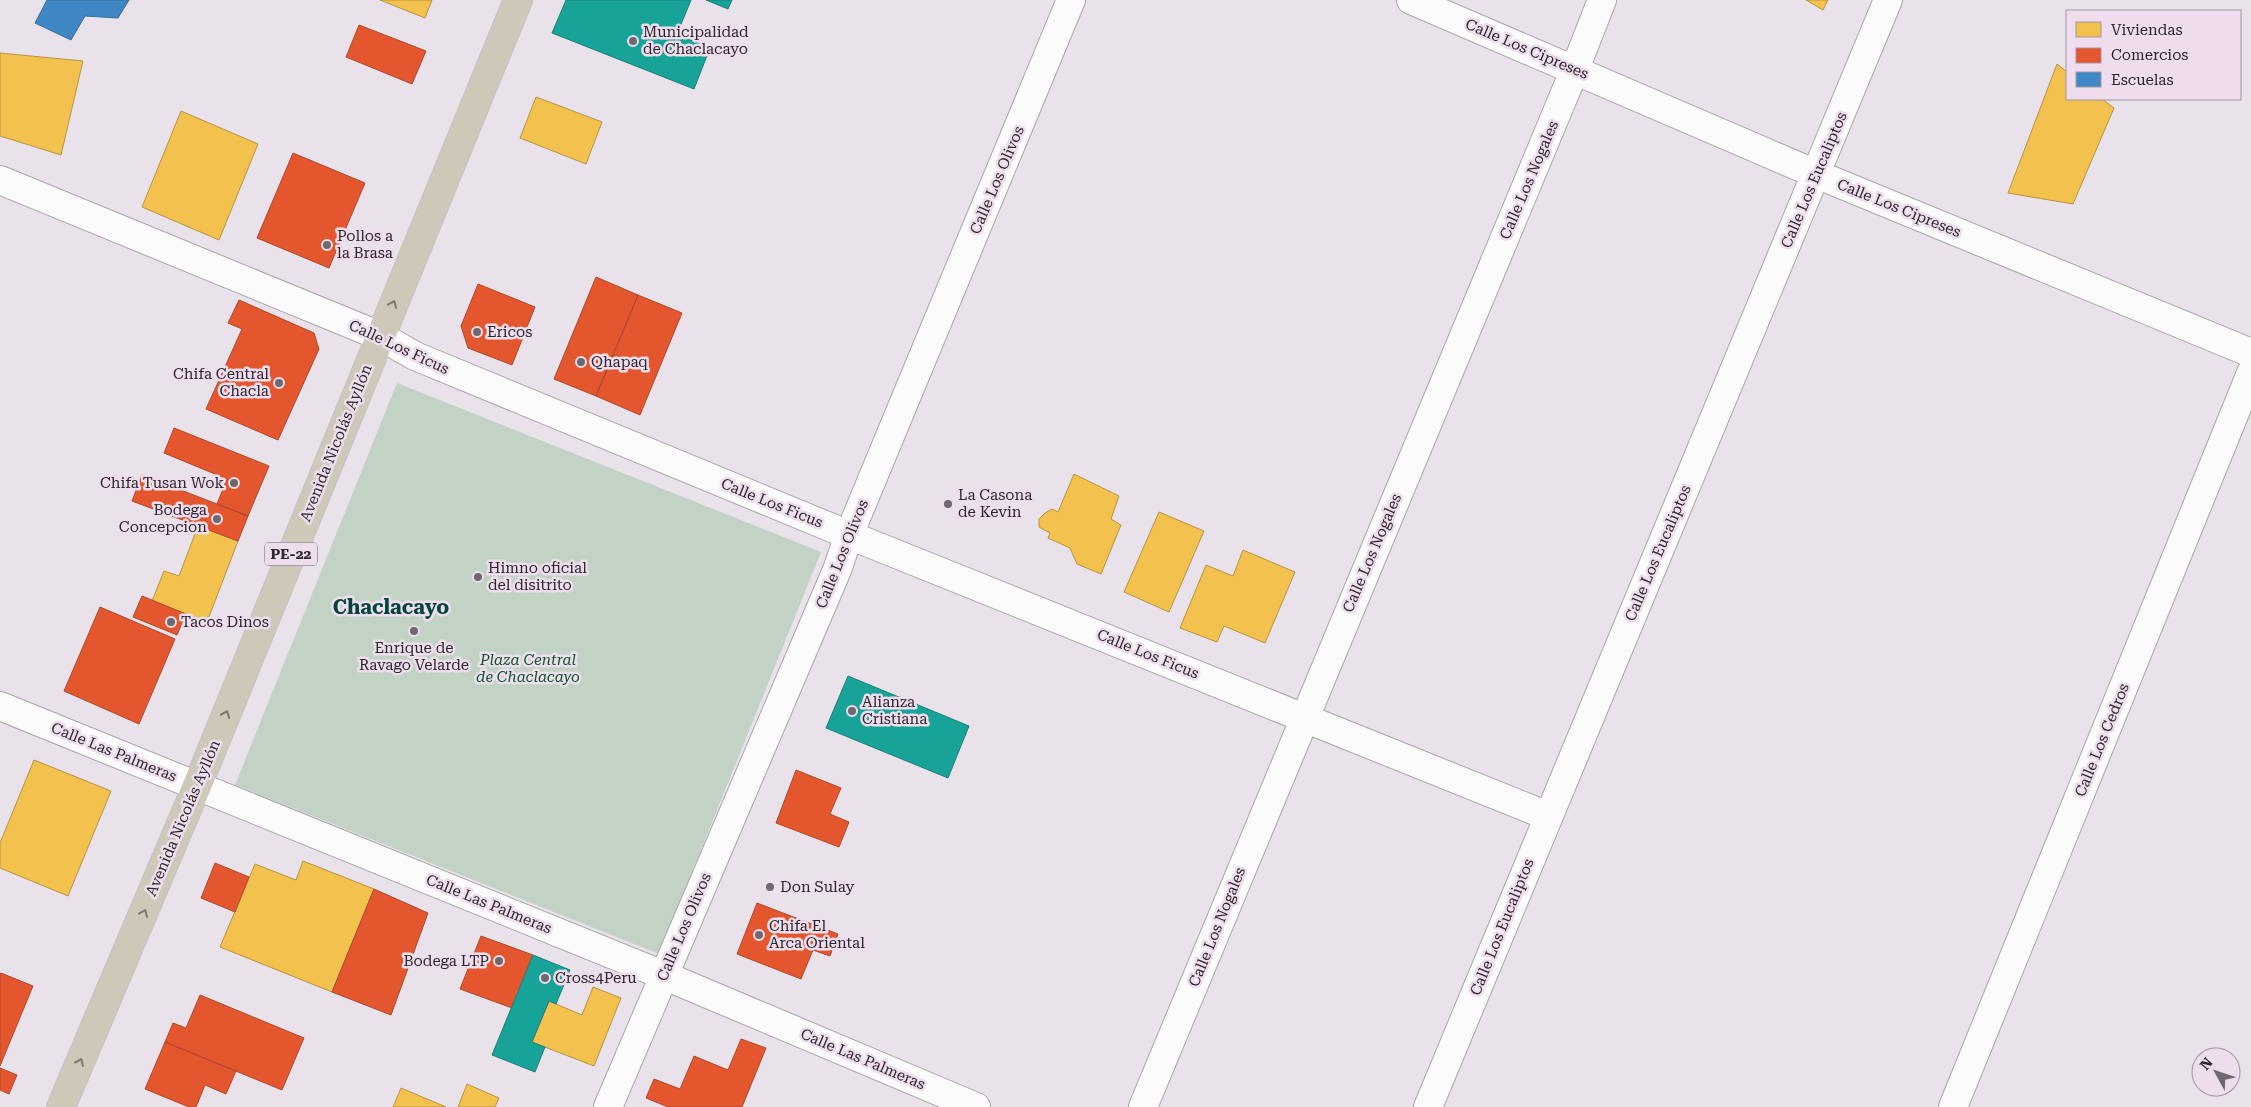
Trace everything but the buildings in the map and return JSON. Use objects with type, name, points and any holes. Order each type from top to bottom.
[{"type":"highway","name":"Avenida Nicolás Ayllón","points":[[61,1107],[197,786],[518,0]]},
{"type":"street","name":"Calle Los Olivos","points":[[608,1107],[830,588],[849,535],[1071,0]]},
{"type":"street","name":"Calle Los Cipreses","points":[[1411,0],[1816,174],[2251,353]]},
{"type":"street","name":"Calle Los Nogales","points":[[1143,1107],[1602,0]]},
{"type":"street","name":"Calle Los Eucaliptos","points":[[1428,1107],[1888,0]]},
{"type":"street","name":"Calle Los Ficus","points":[[0,180],[380,336],[415,356],[849,535],[1548,816]]},
{"type":"street","name":"Calle Los Cedros","points":[[1953,1107],[2251,373]]},
{"type":"street","name":"Calle Las Palmeras","points":[[0,706],[663,975],[976,1107]]},
{"type":"green space","name":"Plaza Central de Chaclacayo","points":[[397,383],[821,552],[659,954],[235,785]]},
{"type":"place","name":"Municipalidad de Chaclacayo","points":[[633,41]]},
{"type":"place","name":"Pollos a la Brasa","points":[[327,245]]},
{"type":"place","name":"Ericos","points":[[477,332]]},
{"type":"place","name":"Qhapaq","points":[[581,362]]},
{"type":"place","name":"Chifa Central Chacla","points":[[279,383]]},
{"type":"place","name":"Chifa Tusan Wok","points":[[234,483]]},
{"type":"place","name":"La Casona de Kevin","points":[[948,504]]},
{"type":"place","name":"Bodega Concepcion","points":[[217,519]]},
{"type":"place","name":"Himno oficial del disitrito","points":[[478,577]]},
{"type":"place","name":"Tacos Dinos","points":[[171,622]]},
{"type":"place","name":"Enrique de Ravago Velarde","points":[[414,631]]},
{"type":"place","name":"Alianza Cristiana","points":[[852,711]]},
{"type":"place","name":"Don Sulay","points":[[770,887]]},
{"type":"place","name":"Chifa El Arca Oriental","points":[[759,935]]},
{"type":"place","name":"Bodega LTP","points":[[499,961]]},
{"type":"place","name":"Cross4Peru","points":[[545,978]]},
{"type":"district","name":"Chaclacayo","points":[[391,607]]}]
